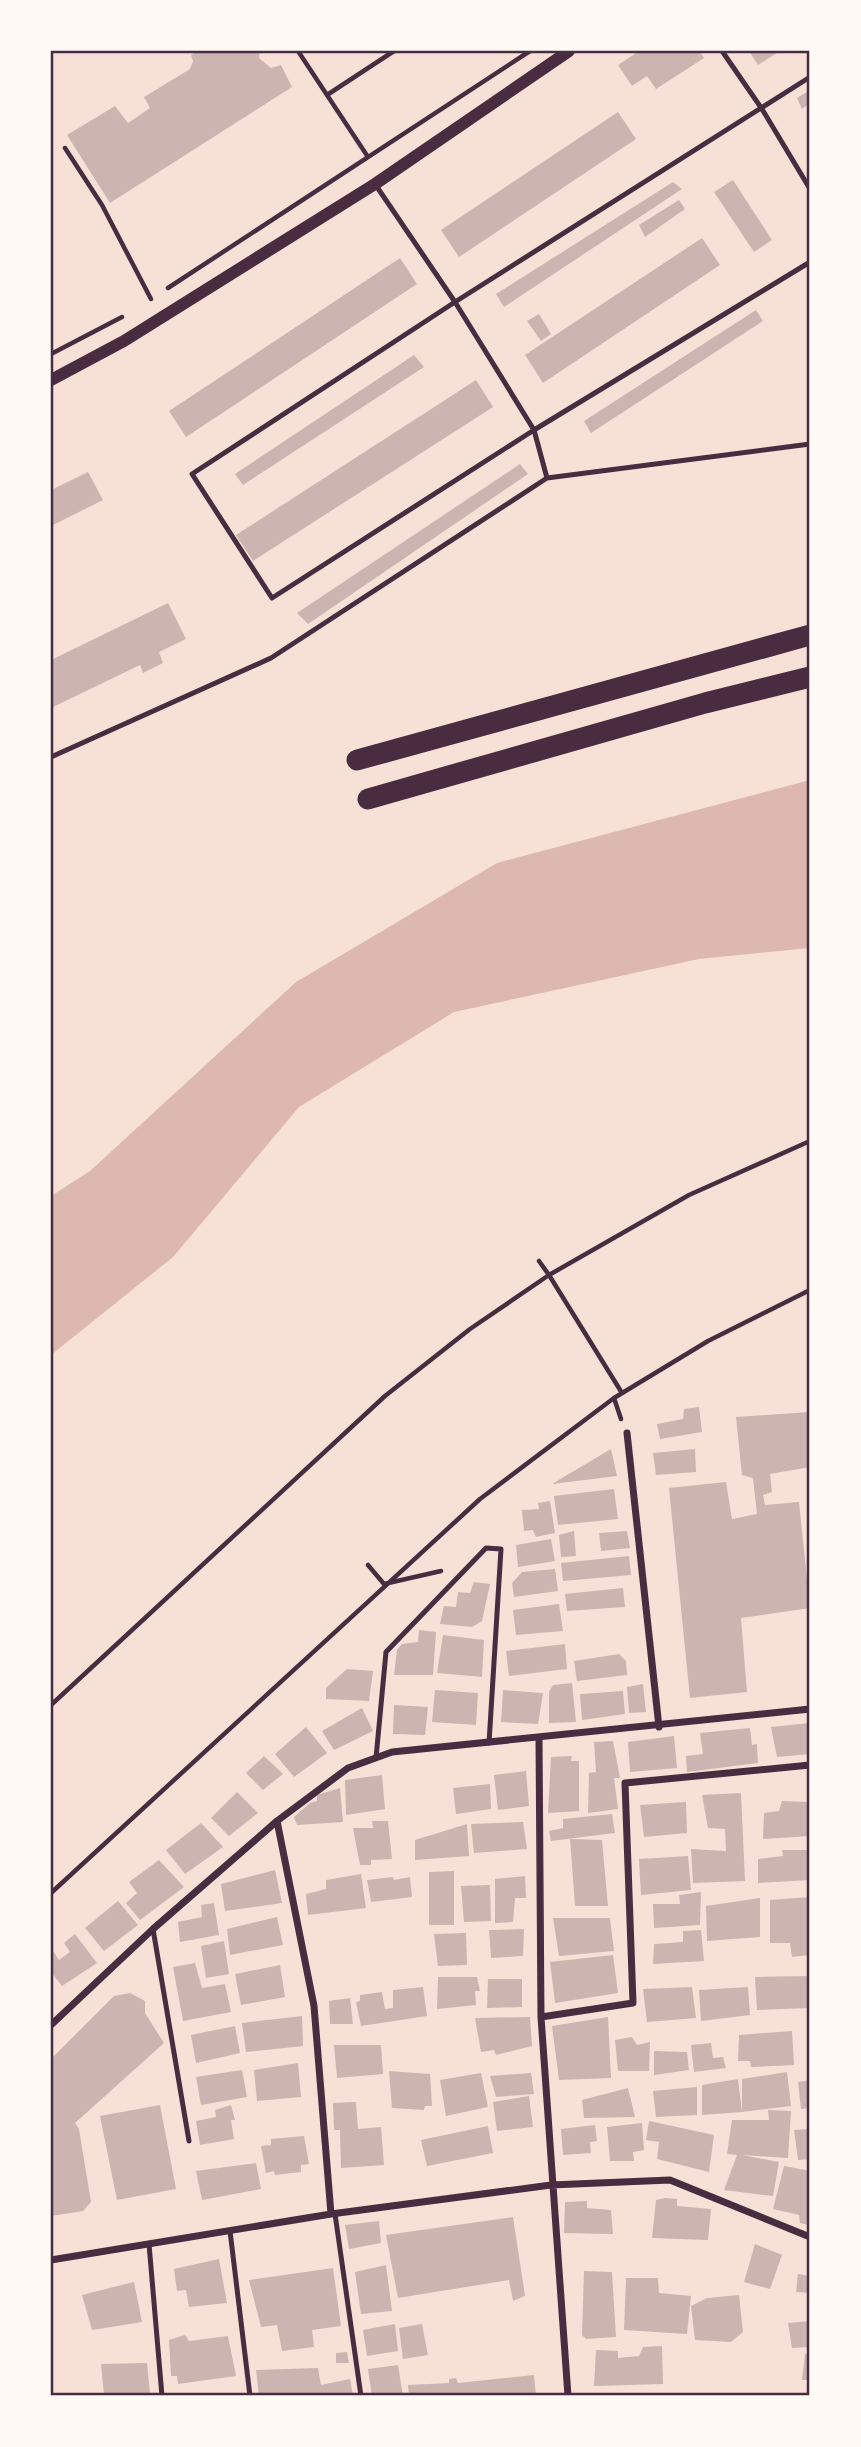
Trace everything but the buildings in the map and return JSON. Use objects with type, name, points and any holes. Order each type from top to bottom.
[{"type":"highway","points":[[356,761],[810,635]]},
{"type":"highway","points":[[368,799],[705,703],[810,677]]},
{"type":"street","points":[[51,380],[124,341],[375,184],[569,51]]},
{"type":"street","points":[[627,1433],[659,1727]]},
{"type":"street","points":[[51,2025],[153,1929],[277,1821],[348,1768],[392,1752],[659,1727],[810,1709]]},
{"type":"street","points":[[539,1738],[541,2017],[568,2396]]},
{"type":"street","points":[[541,2017],[633,2003],[625,1783],[810,1765]]},
{"type":"street","points":[[277,1821],[314,2006],[333,2214]]},
{"type":"street","points":[[51,2260],[333,2214],[551,2185],[670,2180],[810,2237]]},
{"type":"lane","points":[[722,51],[762,109],[810,189]]},
{"type":"lane","points":[[810,77],[455,302],[192,474],[271,598],[534,430],[810,262]]},
{"type":"lane","points":[[375,184],[455,302],[534,430],[547,478]]},
{"type":"lane","points":[[51,757],[271,658],[547,478],[810,444]]},
{"type":"lane","points":[[376,1758],[386,1651],[486,1548],[501,1549],[489,1743]]},
{"type":"lane","points":[[153,1929],[189,2141]]},
{"type":"lane","points":[[333,2214],[361,2396]]},
{"type":"lane","points":[[230,2231],[250,2396]]},
{"type":"lane","points":[[149,2244],[162,2396]]},
{"type":"path","points":[[298,51],[368,157]]},
{"type":"path","points":[[327,95],[394,51]]},
{"type":"path","points":[[141,306],[530,51]]},
{"type":"path","points":[[65,148],[102,205],[151,299]]},
{"type":"path","points":[[51,354],[131,312]]},
{"type":"path","points":[[51,1705],[385,1396],[470,1329],[549,1275],[689,1195],[810,1141]]},
{"type":"path","points":[[539,1261],[622,1393]]},
{"type":"path","points":[[51,1893],[384,1584],[480,1499],[614,1398],[708,1341],[810,1290]]},
{"type":"path","points":[[614,1398],[617,1405]]},
{"type":"path","points":[[368,1565],[384,1584]]},
{"type":"path","points":[[384,1584],[470,1565]]},
{"type":"shaded area","points":[[810,780],[810,948],[699,959],[454,1012],[299,1107],[173,1257],[51,1355],[51,1196],[90,1171],[296,982],[497,863]]}]
